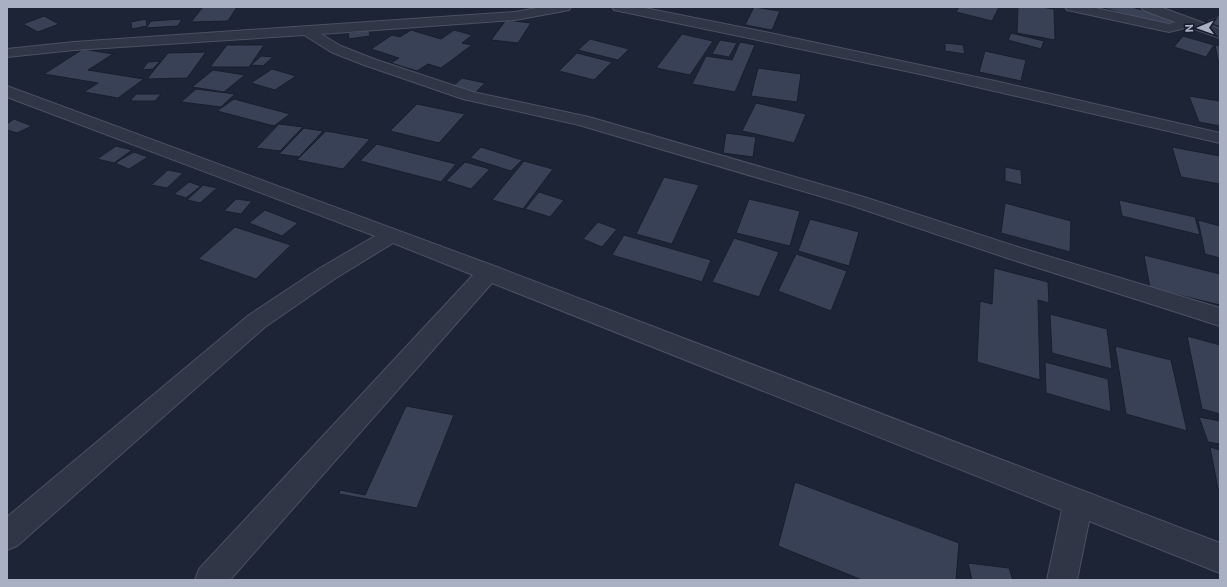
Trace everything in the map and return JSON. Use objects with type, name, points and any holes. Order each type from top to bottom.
[{"type":"street","points":[[7,53],[74,46],[307,31],[564,7]]},
{"type":"street","points":[[619,7],[731,28],[1220,138]]},
{"type":"street","points":[[1072,7],[1169,28],[1188,23]]},
{"type":"street","points":[[1148,7],[1220,34]]},
{"type":"street","points":[[307,31],[336,49],[369,62],[469,96],[583,121],[857,201],[1006,250],[1220,317]]},
{"type":"street","points":[[7,91],[392,234],[1220,558]]},
{"type":"street","points":[[7,536],[258,321],[328,273],[392,234]]},
{"type":"street","points":[[210,580],[489,272]]},
{"type":"street","points":[[1062,580],[1078,503]]},
{"type":"building","points":[[203,7],[237,7],[228,21],[191,22]]},
{"type":"building","points":[[754,7],[780,11],[772,30],[745,25]]},
{"type":"building","points":[[959,7],[999,7],[992,21],[956,12]]},
{"type":"building","points":[[1018,7],[1041,7],[1054,9],[1055,40],[1017,33]]},
{"type":"building","points":[[1132,7],[1174,19],[1168,26],[1103,8]]},
{"type":"building","points":[[1220,15],[1220,27],[1205,21]]},
{"type":"building","points":[[44,16],[59,24],[38,32],[23,24]]},
{"type":"building","points":[[146,19],[147,26],[132,29],[131,22]]},
{"type":"building","points":[[182,19],[178,26],[146,28],[151,21]]},
{"type":"building","points":[[506,20],[531,23],[518,43],[491,40]]},
{"type":"building","points":[[369,30],[370,36],[349,39],[348,33]]},
{"type":"building","points":[[411,30],[441,39],[454,30],[472,35],[462,43],[472,45],[441,68],[428,64],[417,71],[391,63],[399,58],[371,49],[392,35],[400,37]]},
{"type":"building","points":[[1011,33],[1044,41],[1041,49],[1008,40]]},
{"type":"building","points":[[682,34],[713,41],[690,75],[656,68]]},
{"type":"building","points":[[1183,36],[1214,45],[1206,57],[1174,47]]},
{"type":"building","points":[[590,39],[629,49],[618,60],[578,50]]},
{"type":"building","points":[[720,40],[737,43],[729,57],[712,54]]},
{"type":"building","points":[[740,42],[755,45],[735,92],[692,84],[706,56],[732,60]]},
{"type":"building","points":[[945,43],[963,45],[965,54],[945,51]]},
{"type":"building","points":[[227,45],[264,45],[249,67],[210,67]]},
{"type":"building","points":[[1215,45],[1220,46],[1220,69]]},
{"type":"building","points":[[83,49],[113,54],[88,70],[144,79],[118,98],[84,92],[98,83],[44,74]]},
{"type":"building","points":[[985,51],[1026,60],[1021,81],[979,72]]},
{"type":"building","points":[[206,52],[187,78],[147,79],[168,53]]},
{"type":"building","points":[[577,53],[612,62],[594,80],[559,71]]},
{"type":"building","points":[[261,56],[273,57],[263,66],[251,65]]},
{"type":"building","points":[[160,61],[153,69],[142,70],[148,62]]},
{"type":"building","points":[[758,68],[801,74],[797,102],[751,96]]},
{"type":"building","points":[[272,69],[296,76],[275,90],[251,83]]},
{"type":"building","points":[[213,70],[245,75],[224,92],[192,87]]},
{"type":"building","points":[[462,78],[485,83],[475,93],[452,87]]},
{"type":"building","points":[[196,89],[235,94],[221,107],[181,102]]},
{"type":"building","points":[[136,94],[161,94],[155,101],[130,101]]},
{"type":"building","points":[[1189,96],[1220,101],[1220,126],[1199,122]]},
{"type":"building","points":[[234,99],[290,114],[274,126],[217,111]]},
{"type":"building","points":[[756,103],[806,114],[794,143],[742,131]]},
{"type":"building","points":[[417,104],[465,114],[439,143],[390,131]]},
{"type":"building","points":[[14,119],[32,126],[17,133],[7,130],[7,124]]},
{"type":"building","points":[[279,124],[303,127],[280,151],[256,148]]},
{"type":"building","points":[[304,128],[323,131],[299,157],[279,154]]},
{"type":"building","points":[[326,131],[370,139],[343,169],[297,160]]},
{"type":"building","points":[[726,133],[756,137],[753,157],[723,153]]},
{"type":"building","points":[[377,144],[456,164],[441,182],[360,161]]},
{"type":"building","points":[[116,146],[132,150],[114,163],[97,159]]},
{"type":"building","points":[[481,147],[522,160],[511,171],[470,158]]},
{"type":"building","points":[[1172,147],[1220,156],[1220,184],[1181,177]]},
{"type":"building","points":[[134,152],[148,157],[129,169],[115,163]]},
{"type":"building","points":[[524,161],[553,169],[523,209],[492,200]]},
{"type":"building","points":[[465,162],[490,169],[471,189],[446,181]]},
{"type":"building","points":[[1005,167],[1021,170],[1022,185],[1005,181]]},
{"type":"building","points":[[168,170],[183,173],[167,188],[151,185]]},
{"type":"building","points":[[664,177],[699,185],[672,244],[636,234]]},
{"type":"building","points":[[189,182],[201,186],[186,198],[174,194]]},
{"type":"building","points":[[203,185],[217,188],[200,203],[187,200]]},
{"type":"building","points":[[539,192],[564,200],[550,217],[525,209]]},
{"type":"building","points":[[236,199],[252,201],[241,214],[224,211]]},
{"type":"building","points":[[749,199],[800,211],[790,246],[736,233]]},
{"type":"building","points":[[1119,200],[1195,217],[1200,235],[1122,216]]},
{"type":"building","points":[[1005,203],[1071,221],[1070,252],[1001,233]]},
{"type":"building","points":[[265,210],[298,223],[282,236],[249,223]]},
{"type":"building","points":[[810,219],[859,232],[849,266],[798,251]]},
{"type":"building","points":[[1198,220],[1220,226],[1220,258],[1205,254]]},
{"type":"building","points":[[598,222],[617,229],[602,247],[583,239]]},
{"type":"building","points":[[235,227],[291,245],[256,279],[198,259]]},
{"type":"building","points":[[624,235],[711,260],[702,282],[612,255]]},
{"type":"building","points":[[734,238],[779,252],[759,297],[712,282]]},
{"type":"building","points":[[796,254],[847,271],[831,311],[778,291]]},
{"type":"building","points":[[1144,255],[1220,274],[1220,305],[1150,288]]},
{"type":"building","points":[[994,268],[1048,282],[1049,303],[1038,300],[1040,380],[977,362],[980,301],[992,304]]},
{"type":"building","points":[[1050,314],[1107,329],[1112,369],[1052,353]]},
{"type":"building","points":[[1187,336],[1220,345],[1220,414],[1202,409]]},
{"type":"building","points":[[1115,346],[1171,360],[1187,431],[1126,414]]},
{"type":"building","points":[[1045,362],[1108,379],[1111,412],[1046,393]]},
{"type":"building","points":[[406,406],[454,415],[417,508],[339,494],[340,490],[365,495]]},
{"type":"building","points":[[1199,417],[1220,421],[1220,444],[1208,442]]},
{"type":"building","points":[[1210,447],[1220,450],[1220,490],[1218,489]]},
{"type":"building","points":[[795,482],[959,543],[956,580],[862,580],[778,546]]},
{"type":"building","points":[[968,563],[1009,568],[1013,580],[972,580]]}]
